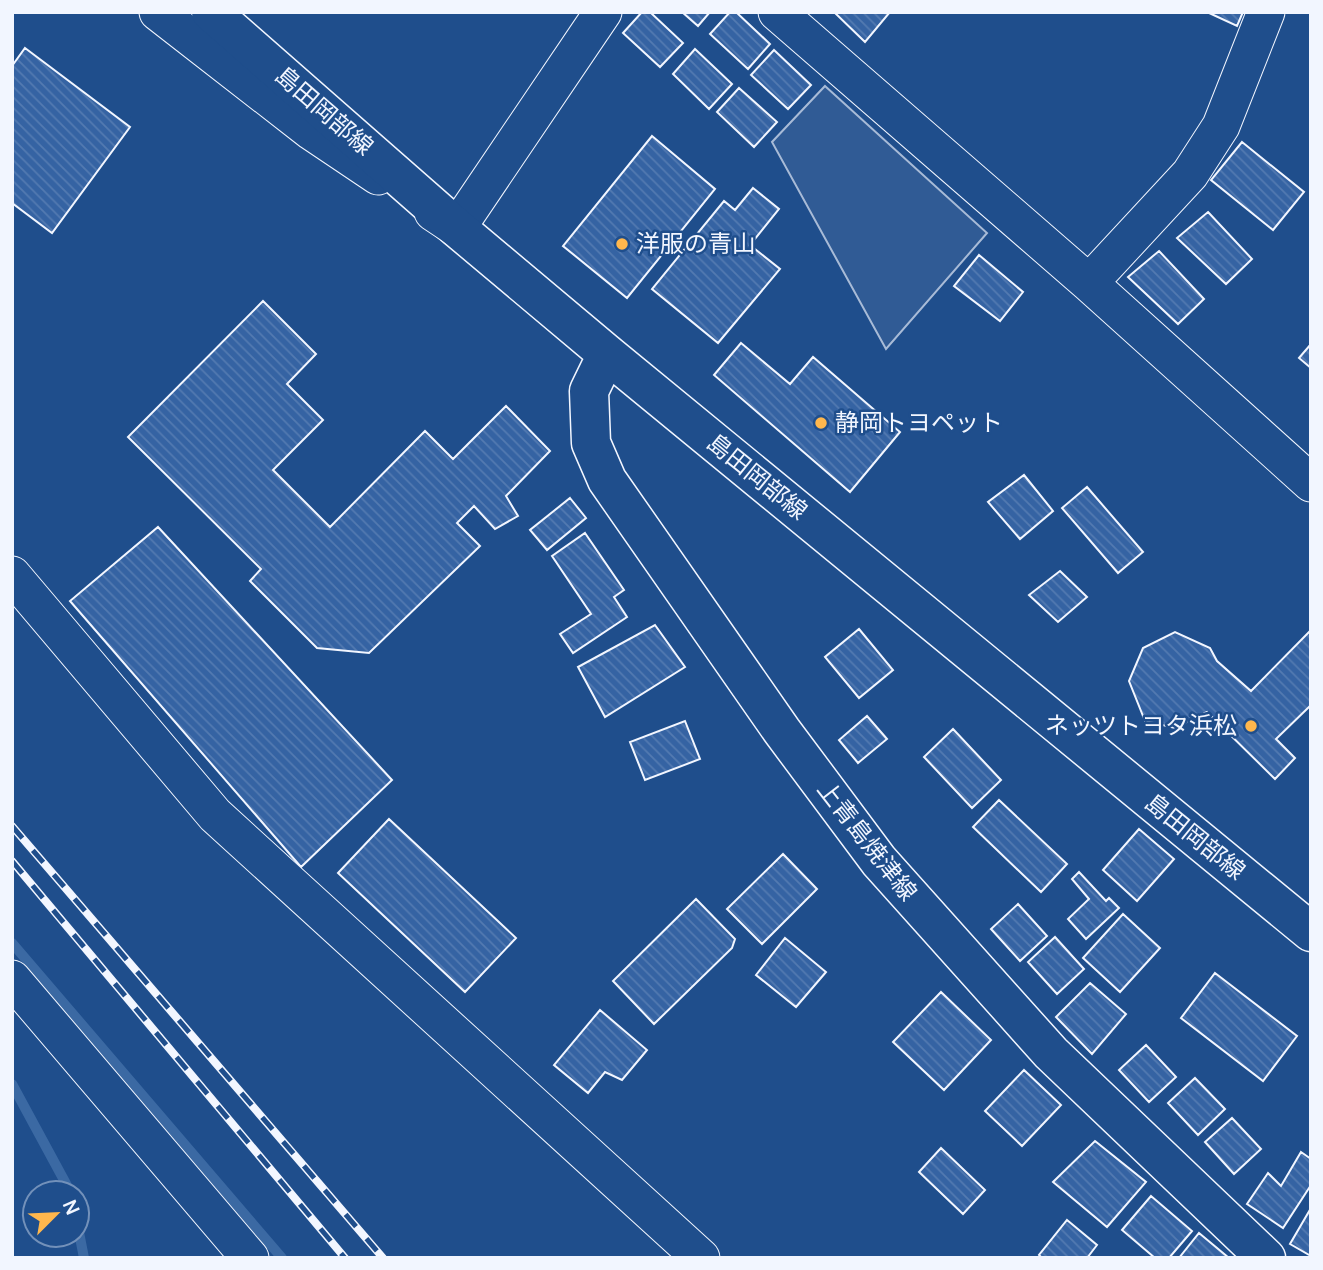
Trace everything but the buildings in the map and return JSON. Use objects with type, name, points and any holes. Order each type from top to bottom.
[{"type":"main road","name":"島田岡部線","points":[[211,12],[457,228],[607,354],[1311,932]]},
{"type":"main road","name":"上青島焼津線","points":[[607,354],[589,391],[591,443],[607,480],[782,731],[879,861],[968,963],[1051,1053],[1266,1258]]},
{"type":"street","points":[[158,12],[311,131],[457,228],[603,12]]},
{"type":"street","points":[[777,12],[1089,283],[1311,483]]},
{"type":"street","points":[[1089,283],[1190,174],[1221,126],[1266,12]]},
{"type":"street","points":[[12,575],[215,815],[701,1258]]},
{"type":"street","points":[[12,979],[250,1258]]},
{"type":"shaded area","points":[[825,86],[987,233],[886,349],[772,142]]},
{"type":"waterway","points":[[12,943],[282,1258]]},
{"type":"waterway","points":[[12,1084],[63,1179]]},
{"type":"waterway","points":[[82,1249],[84,1258]]},
{"type":"railway","points":[[12,826],[383,1258]]},
{"type":"railway","points":[[12,861],[345,1258]]},
{"type":"place","name":"洋服の青山","points":[[622,244]]},
{"type":"place","name":"静岡トヨペット","points":[[821,423]]},
{"type":"place","name":"ネッツトヨタ浜松","points":[[1251,726]]}]
